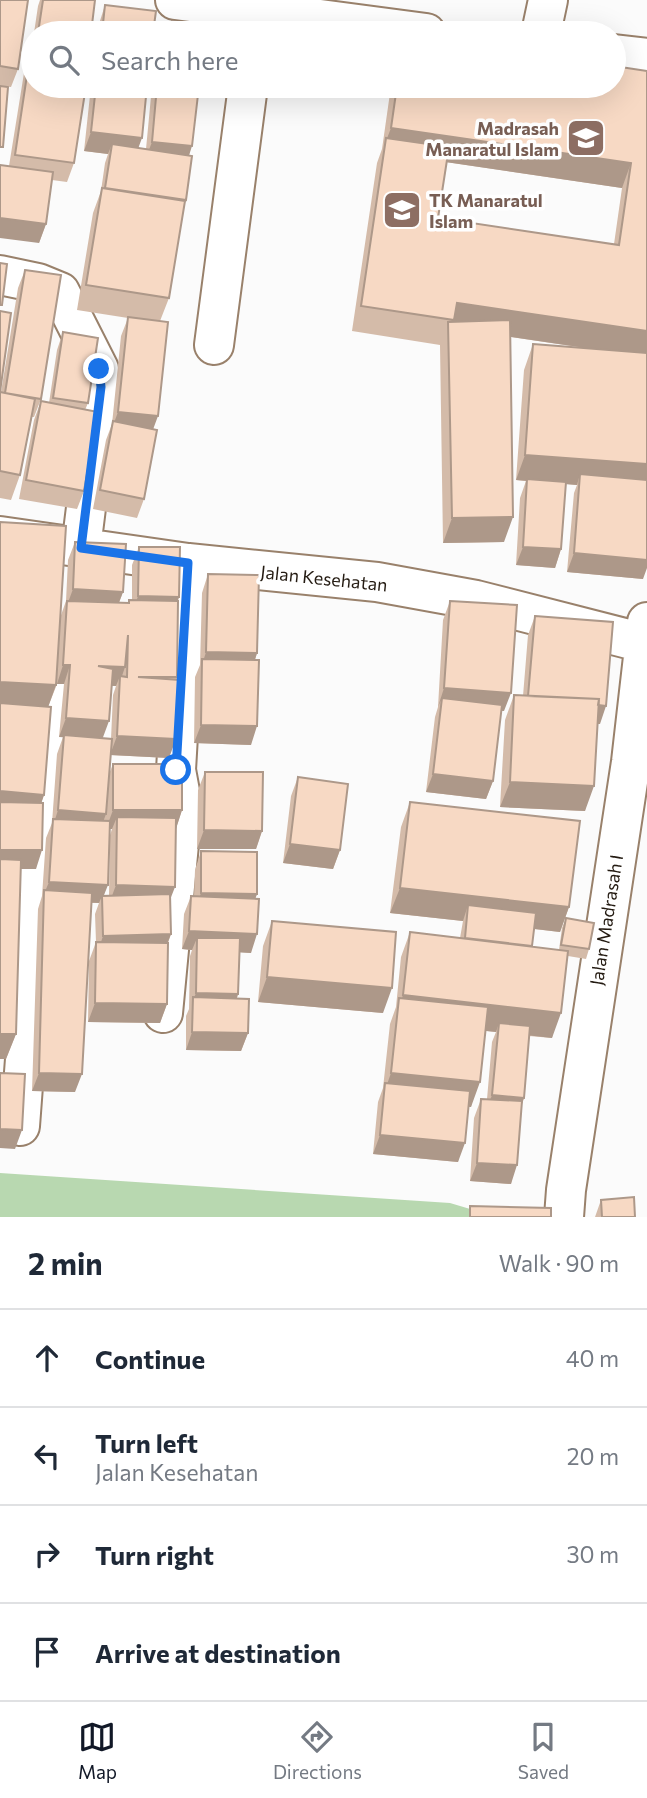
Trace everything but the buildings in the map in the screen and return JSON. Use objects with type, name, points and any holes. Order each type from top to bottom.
[{"type":"street","points":[[544,21],[548,0]]},
{"type":"street","points":[[198,2],[250,21]]},
{"type":"street","points":[[626,55],[647,58]]},
{"type":"street","points":[[214,345],[246,98]]},
{"type":"street","points":[[0,275],[38,282],[60,292],[99,369],[101,387],[68,555]]},
{"type":"street","name":"Jalan Kesehatan","points":[[0,536],[68,555],[188,563],[377,582],[476,600],[644,656]]},
{"type":"street","points":[[163,1013],[181,823],[181,797],[176,770],[188,563]]},
{"type":"street","points":[[20,1130],[58,615]]},
{"type":"street","name":"Jalan Madrasah I","points":[[564,1217],[644,656]]},
{"type":"green space","points":[[0,1173],[450,1203],[497,1217],[0,1217]]},
{"type":"place","name":"Madrasah Manaratul Islam","points":[[586,138]]},
{"type":"place","name":"TK Manaratul Islam","points":[[402,210]]},
{"type":"route","points":[[99,369],[101,387],[81,548],[188,563],[176,770]]}]
